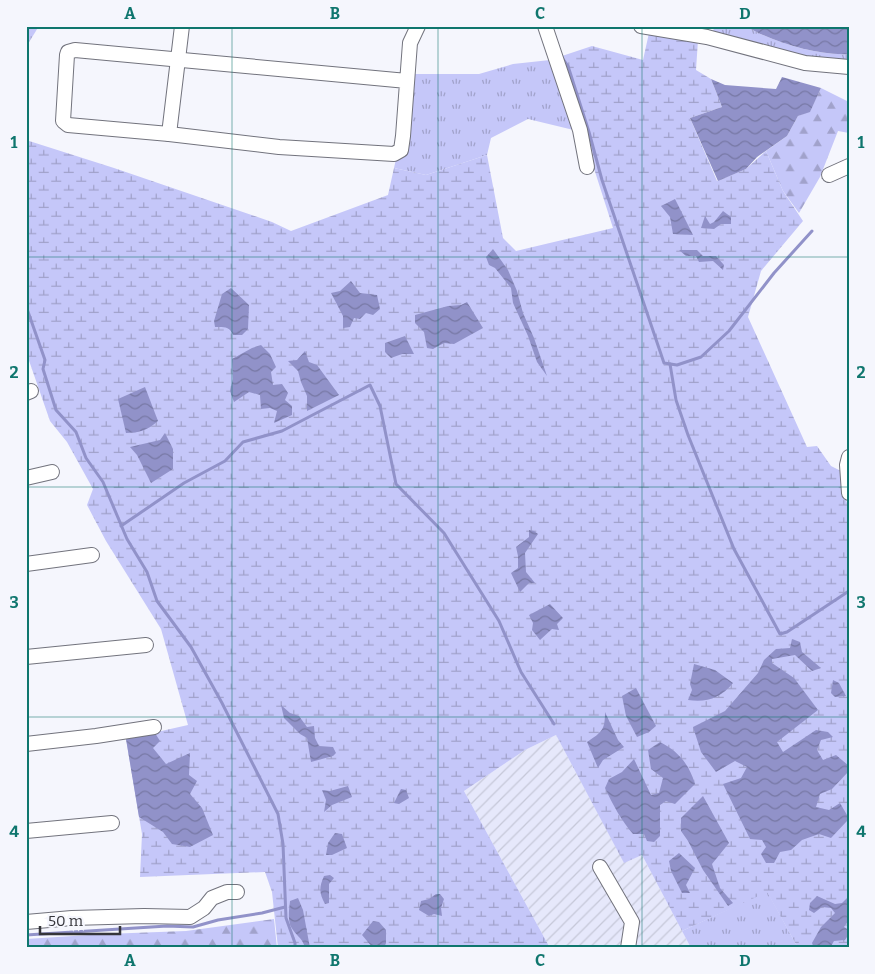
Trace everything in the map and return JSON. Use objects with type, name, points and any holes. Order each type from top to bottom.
[{"type":"street","points":[[169,134],[182,26]]},
{"type":"street","points":[[407,81],[75,50],[68,52],[66,55],[63,121],[68,125],[78,126],[279,146],[394,154],[401,150],[407,81],[410,43],[418,26]]},
{"type":"street","points":[[545,26],[580,130],[587,167]]},
{"type":"street","points":[[641,26],[707,37],[805,63],[849,67]]},
{"type":"street","points":[[829,175],[849,166]]},
{"type":"street","points":[[849,457],[847,465],[849,493]]},
{"type":"street","points":[[26,478],[52,472]]},
{"type":"street","points":[[26,564],[92,555]]},
{"type":"street","points":[[26,657],[146,645]]},
{"type":"street","points":[[26,744],[154,727]]},
{"type":"street","points":[[26,831],[112,822]]},
{"type":"street","points":[[600,867],[632,922],[628,948]]},
{"type":"street","points":[[26,922],[72,918],[190,917],[204,908],[212,898],[227,892],[238,892]]},
{"type":"shaded area","points":[[556,735],[624,862],[642,855],[691,948],[550,948],[464,791],[525,750]]},
{"type":"green space","points":[[26,26],[39,26],[26,47]]},
{"type":"green space","points":[[745,26],[796,47],[823,53],[849,54],[849,63],[809,60],[711,34],[715,27]]},
{"type":"green space","points":[[649,33],[698,40],[696,70],[711,79],[722,107],[690,118],[717,181],[746,169],[766,151],[783,191],[803,221],[761,271],[748,317],[807,447],[817,446],[831,466],[843,472],[843,491],[849,509],[849,945],[846,948],[798,948],[767,892],[682,931],[642,855],[624,863],[556,735],[525,750],[464,791],[550,948],[278,948],[272,892],[265,872],[140,877],[142,834],[126,739],[188,725],[161,629],[106,541],[87,505],[93,489],[67,442],[50,421],[26,352],[26,140],[272,222],[291,231],[388,195],[394,168],[426,175],[487,155],[503,238],[516,251],[613,228],[589,153],[550,60],[592,46],[643,60]]},
{"type":"green space","points":[[550,60],[586,133],[528,119],[491,138],[487,155],[426,175],[394,168],[415,74],[479,74],[513,64]]},
{"type":"green space","points":[[821,88],[849,102],[849,133],[838,131],[820,177],[799,213],[783,191],[766,151],[787,136],[798,116],[810,111]]},
{"type":"green space","points":[[767,891],[798,948],[691,948],[682,931]]},
{"type":"green space","points":[[274,919],[277,948],[26,948],[26,939],[186,931]]},
{"type":"water","points":[[745,26],[849,26],[849,54],[823,53],[796,47]]},
{"type":"water","points":[[782,77],[821,88],[810,112],[798,116],[787,136],[757,157],[746,169],[718,181],[690,118],[722,107],[711,79],[725,85],[776,89]]},
{"type":"water","points":[[675,199],[693,235],[673,234],[670,217],[661,206]]},
{"type":"water","points":[[723,211],[731,217],[731,224],[721,224],[714,229],[701,228],[705,216],[710,224]]},
{"type":"water","points":[[493,249],[508,270],[517,291],[523,313],[547,376],[537,362],[513,303],[511,288],[495,268],[489,265],[486,257]]},
{"type":"water","points":[[679,250],[697,250],[703,256],[716,256],[724,265],[723,270],[713,261],[699,262],[696,256],[686,256]]},
{"type":"water","points":[[351,281],[360,293],[377,295],[380,309],[373,315],[366,313],[360,319],[354,318],[350,327],[343,328],[343,316],[331,293],[340,291]]},
{"type":"water","points":[[231,288],[249,305],[248,329],[242,335],[233,335],[228,329],[215,327],[214,321],[222,294]]},
{"type":"water","points":[[467,302],[483,328],[454,344],[444,343],[433,349],[427,348],[424,332],[415,323],[415,315]]},
{"type":"water","points":[[405,336],[414,354],[402,354],[391,358],[385,352],[385,343]]},
{"type":"water","points":[[261,345],[270,354],[276,367],[271,372],[273,385],[282,384],[288,393],[285,400],[292,406],[292,415],[274,423],[277,411],[270,408],[261,409],[260,395],[249,392],[234,402],[230,391],[233,379],[232,359]]},
{"type":"water","points":[[305,351],[309,362],[317,365],[339,395],[307,411],[307,396],[298,371],[288,361],[297,360]]},
{"type":"water","points":[[145,387],[158,421],[151,427],[143,430],[126,433],[118,399]]},
{"type":"water","points":[[165,433],[173,449],[173,469],[151,483],[137,455],[130,447],[160,440]]},
{"type":"water","points":[[529,530],[538,534],[525,553],[526,572],[535,583],[529,583],[520,592],[511,573],[518,568],[516,547],[529,537]]},
{"type":"water","points":[[550,604],[563,618],[557,624],[559,630],[552,629],[540,640],[532,630],[533,623],[529,615]]},
{"type":"water","points":[[792,639],[800,642],[802,652],[821,668],[812,671],[795,655],[772,659],[772,663],[794,678],[818,710],[777,742],[783,752],[816,730],[828,732],[833,737],[821,740],[817,750],[823,760],[836,755],[849,766],[849,771],[832,789],[820,794],[816,807],[829,810],[840,803],[847,815],[847,821],[831,838],[819,834],[802,840],[791,850],[780,852],[774,863],[766,863],[761,854],[766,847],[762,840],[750,839],[723,784],[741,778],[747,767],[735,761],[716,772],[701,752],[693,727],[725,711],[758,673],[764,660],[776,649],[790,648]]},
{"type":"water","points":[[694,664],[715,670],[733,683],[713,698],[701,701],[688,700],[692,690],[690,684]]},
{"type":"water","points":[[833,680],[839,683],[846,696],[835,697],[831,693]]},
{"type":"water","points":[[636,688],[656,726],[649,732],[637,737],[626,716],[622,696]]},
{"type":"water","points":[[281,705],[290,713],[299,716],[307,727],[314,726],[315,738],[319,746],[333,747],[336,753],[333,756],[311,762],[307,738],[300,734],[284,718]]},
{"type":"water","points":[[605,712],[618,740],[624,747],[603,760],[598,768],[587,742],[602,730]]},
{"type":"water","points":[[155,733],[160,741],[153,748],[166,764],[190,753],[189,775],[197,781],[190,794],[202,808],[213,835],[190,847],[172,844],[163,832],[139,817],[126,739]]},
{"type":"water","points":[[660,742],[682,759],[690,770],[695,784],[675,804],[666,801],[660,805],[660,836],[654,842],[647,841],[644,834],[633,834],[605,788],[609,779],[622,772],[634,759],[651,795],[659,793],[663,778],[651,769],[648,750]]},
{"type":"water","points":[[348,786],[352,797],[332,805],[324,812],[326,800],[322,790],[330,791]]},
{"type":"water","points":[[401,789],[406,790],[409,798],[399,804],[394,803]]},
{"type":"water","points":[[703,796],[729,843],[712,864],[720,888],[733,903],[728,906],[703,870],[681,831],[681,818]]},
{"type":"water","points":[[335,833],[342,834],[347,848],[332,855],[326,855],[328,843]]},
{"type":"water","points":[[679,853],[695,868],[686,885],[690,893],[682,893],[671,871],[669,861]]},
{"type":"water","points":[[330,875],[334,878],[329,884],[329,903],[325,904],[321,893],[321,883],[324,876]]},
{"type":"water","points":[[436,894],[440,894],[444,899],[441,908],[442,916],[434,914],[429,916],[419,910],[421,901],[429,899]]},
{"type":"water","points":[[817,896],[835,904],[842,903],[849,896],[849,920],[844,927],[849,930],[849,934],[845,940],[834,941],[830,948],[814,948],[812,943],[821,927],[835,913],[831,908],[822,907],[814,913],[809,910],[810,903]]},
{"type":"water","points":[[298,898],[303,910],[310,948],[305,948],[302,940],[290,924],[290,901]]},
{"type":"water","points":[[373,921],[379,922],[386,930],[384,948],[373,948],[362,935]]},
{"type":"waterway","points":[[563,59],[568,66],[602,180],[664,363],[677,365],[701,357],[729,331],[774,273],[812,231]]},
{"type":"waterway","points":[[26,306],[45,360],[43,369],[56,410],[76,432],[86,458],[103,482],[127,539],[147,572],[157,601],[191,647],[222,703],[278,814],[283,844],[286,918],[295,948]]},
{"type":"waterway","points":[[670,364],[676,400],[688,435],[734,549],[780,634],[787,632],[849,591]]},
{"type":"waterway","points":[[121,526],[184,483],[225,461],[243,442],[282,431],[370,385],[380,406],[396,484],[444,533],[499,621],[521,672],[554,724]]},
{"type":"waterway","points":[[26,935],[167,926],[193,927],[218,920],[262,913],[285,907]]}]
